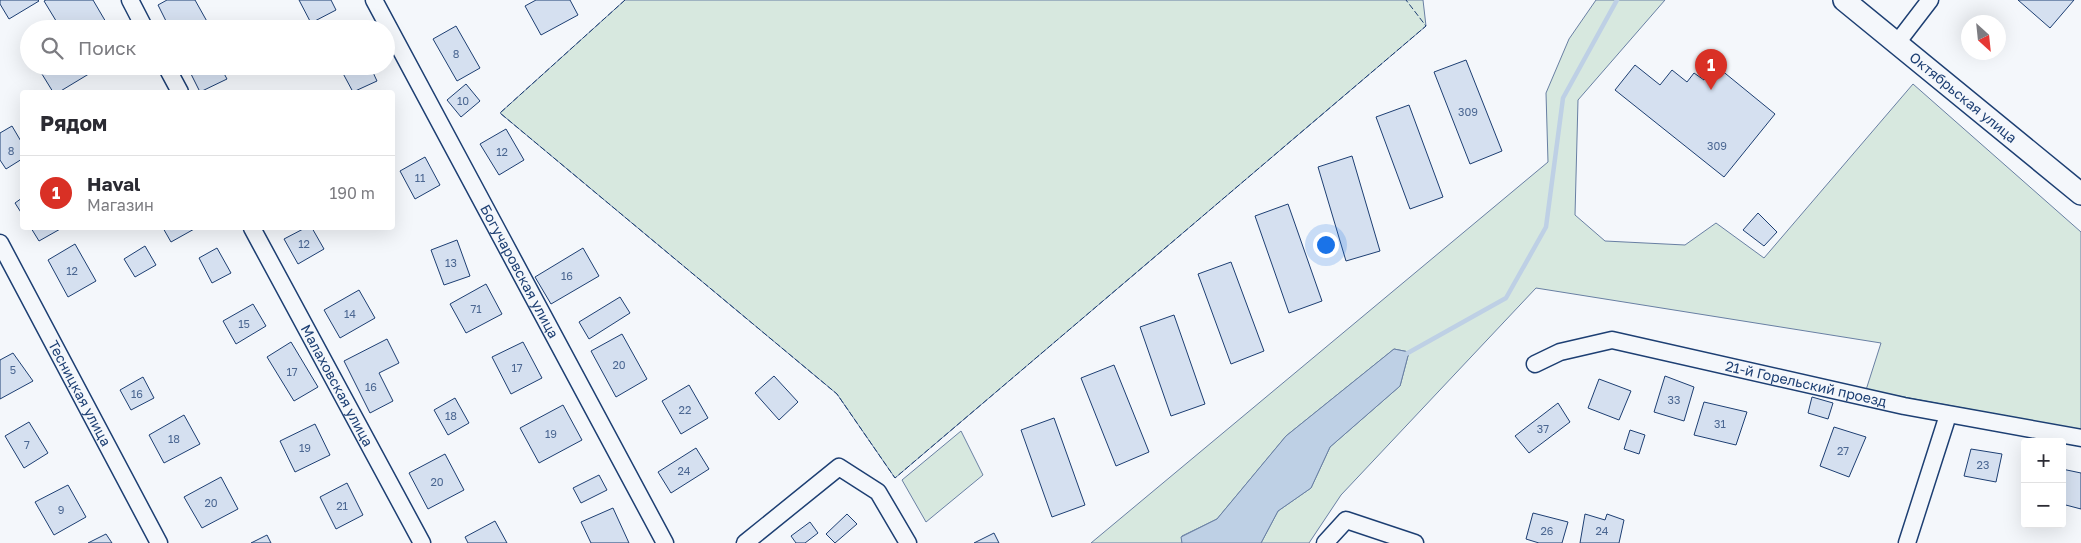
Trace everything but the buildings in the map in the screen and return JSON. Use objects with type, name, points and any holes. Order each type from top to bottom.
[{"type":"main road","name":"Октябрьская улица","points":[[1844,0],[2081,194]]},
{"type":"street","points":[[130,0],[140,20]]},
{"type":"street","name":"Богучаровская улица","points":[[374,0],[385,20]]},
{"type":"street","points":[[1897,43],[1930,0]]},
{"type":"street","name":"Богучаровская улица","points":[[395,39],[665,543]]},
{"type":"street","points":[[171,75],[179,90]]},
{"type":"street","name":"Малаховская улица","points":[[253,230],[422,543]]},
{"type":"street","name":"Тесницкая улица","points":[[0,243],[159,543]]},
{"type":"street","name":"21-й Горельский проезд","points":[[1535,364],[1560,352],[1612,340],[1948,415],[2081,438]]},
{"type":"street","points":[[1907,543],[1948,415]]},
{"type":"street","points":[[745,543],[839,467],[878,492],[908,543]]},
{"type":"street","points":[[1325,543],[1346,520],[1415,543]]},
{"type":"shaded area","points":[[625,0],[1423,0],[1426,26],[895,478],[837,394],[500,113]]},
{"type":"shaded area","points":[[1596,0],[1665,0],[1578,100],[1575,215],[1605,241],[1685,245],[1716,223],[1764,258],[1913,84],[2081,232],[2081,430],[1866,390],[1881,343],[1536,288],[1341,495],[1309,543],[1261,543],[1278,511],[1311,488],[1330,447],[1400,386],[1409,352],[1394,349],[1286,436],[1217,519],[1182,536],[1182,543],[1091,543],[1548,162],[1546,93],[1569,39]]},
{"type":"shaded area","points":[[961,431],[983,475],[926,522],[902,480]]},
{"type":"water","points":[[1394,349],[1409,352],[1400,386],[1330,447],[1311,488],[1278,511],[1261,543],[1182,543],[1181,537],[1217,519],[1286,436]]},
{"type":"waterway","points":[[1406,354],[1506,298],[1546,227],[1563,98],[1617,0]]},
{"type":"fence","points":[[625,0],[500,113],[837,394],[895,478],[1426,26],[1406,0]]},
{"type":"place","name":"Haval","points":[[1711,90]]}]
